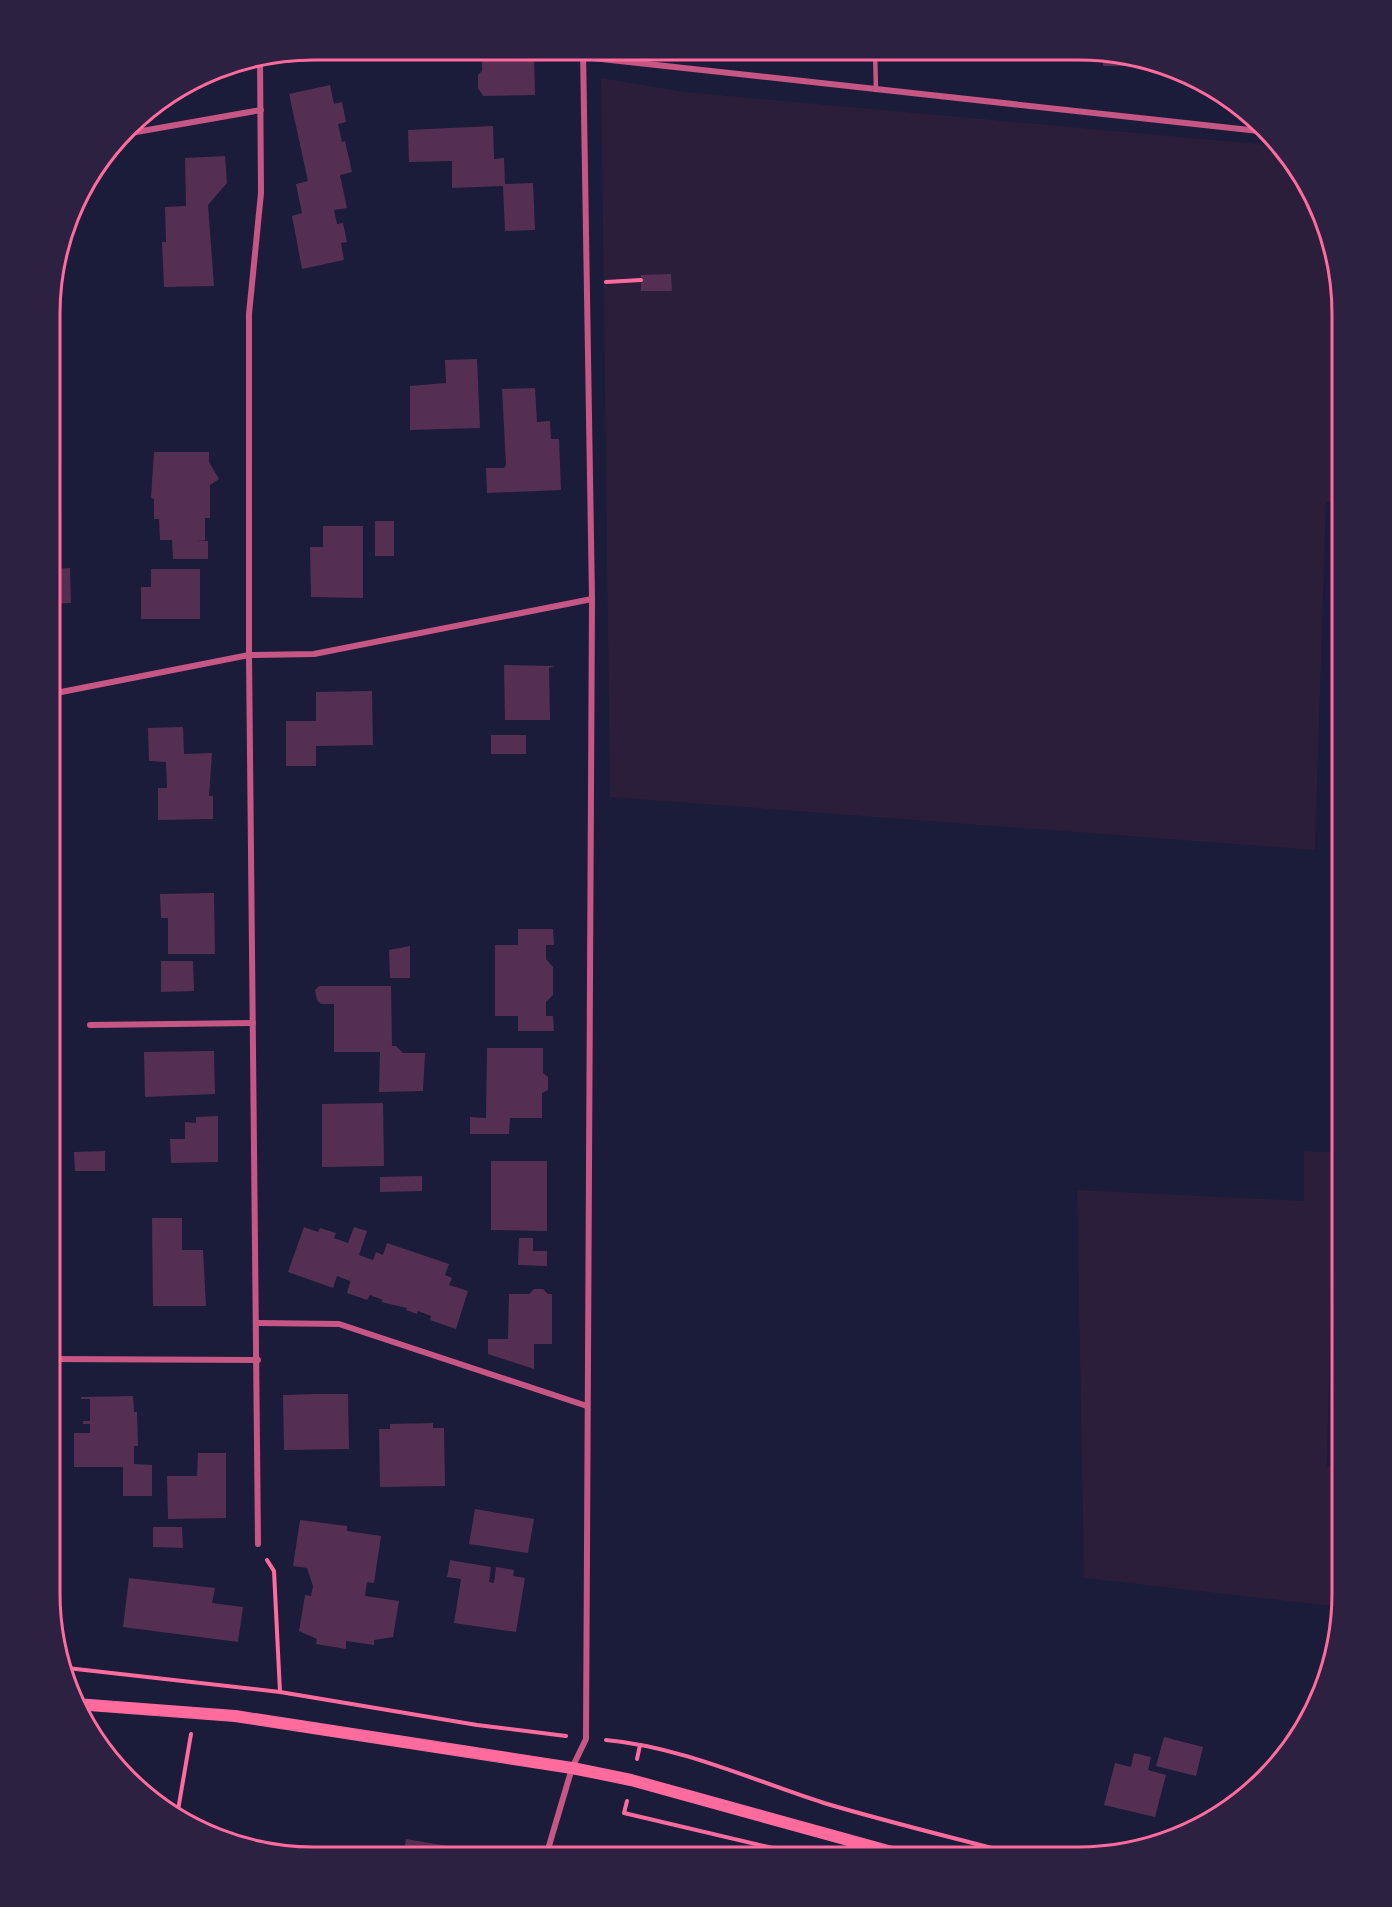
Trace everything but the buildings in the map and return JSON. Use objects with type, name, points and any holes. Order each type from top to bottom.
[{"type":"main road","points":[[86,1705],[235,1716],[572,1768],[631,1780],[874,1847]]},
{"type":"street","points":[[549,1847],[572,1768],[586,1739],[592,598],[583,60]]},
{"type":"street","points":[[632,60],[876,90],[1252,130]]},
{"type":"street","points":[[258,1544],[258,1360],[249,655],[249,314],[261,194],[260,66]]},
{"type":"street","points":[[139,131],[261,110]]},
{"type":"street","points":[[60,692],[249,655],[314,654],[592,598]]},
{"type":"street","points":[[90,1025],[253,1023]]},
{"type":"street","points":[[257,1323],[339,1324],[587,1406]]},
{"type":"street","points":[[60,1359],[258,1360]]},
{"type":"lane","points":[[875,60],[876,90]]},
{"type":"path","points":[[587,283],[641,280]]},
{"type":"path","points":[[258,1544],[274,1571],[280,1692]]},
{"type":"path","points":[[178,1807],[194,1713]]},
{"type":"shaded area","points":[[601,78],[685,92],[1267,145],[1269,147],[1298,187],[1313,217],[1330,281],[1332,502],[1326,502],[1315,850],[610,797]]},
{"type":"shaded area","points":[[1304,1151],[1332,1152],[1332,1278],[1327,1466],[1332,1466],[1331,1606],[1084,1578],[1077,1190],[1304,1201]]}]
